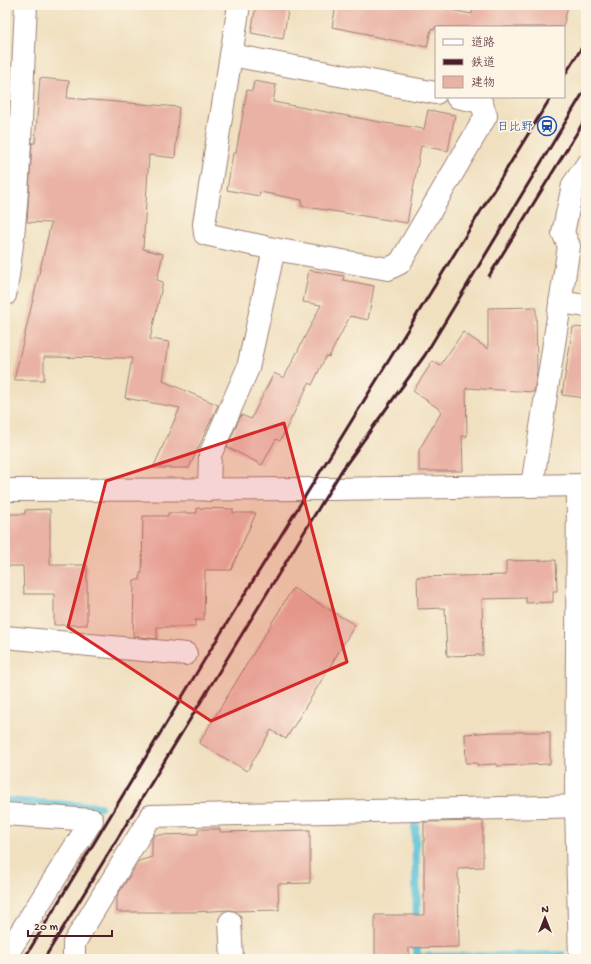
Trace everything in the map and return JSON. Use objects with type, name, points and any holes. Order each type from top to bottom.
[{"type":"street","points":[[5,295],[13,241],[17,197],[26,5]]},
{"type":"street","points":[[239,5],[204,224],[205,234],[274,249],[388,269],[400,262],[486,116],[481,102],[462,98]]},
{"type":"street","points":[[231,55],[435,93]]},
{"type":"street","points":[[532,486],[569,246],[563,233],[573,185],[586,166]]},
{"type":"street","points":[[209,490],[210,455],[248,368],[274,249]]},
{"type":"street","points":[[560,302],[586,306]]},
{"type":"street","points":[[5,490],[209,490],[582,485],[580,959]]},
{"type":"street","points":[[5,637],[186,654]]},
{"type":"street","points":[[74,959],[74,943],[152,816],[581,806]]},
{"type":"street","points":[[5,814],[92,820],[5,957]]},
{"type":"street","points":[[230,922],[232,959]]},
{"type":"highlighted area","points":[[284,423],[347,662],[211,721],[68,627],[106,481]]},
{"type":"building","points":[[256,5],[289,5],[283,39],[251,33]]},
{"type":"building","points":[[336,5],[424,5],[472,14],[473,5],[568,5],[563,26],[435,26],[434,30],[431,29],[427,47],[332,27]]},
{"type":"building","points":[[40,78],[69,81],[67,98],[179,107],[175,158],[149,155],[143,249],[163,254],[157,280],[163,282],[150,339],[169,342],[163,381],[218,405],[189,468],[153,468],[180,408],[125,398],[132,358],[44,357],[44,380],[14,380],[51,223],[27,222],[32,143],[35,143]]},
{"type":"building","points":[[254,81],[276,85],[273,102],[385,123],[424,129],[428,110],[455,115],[448,151],[421,146],[407,223],[301,206],[302,200],[260,192],[259,196],[227,190],[233,153],[236,153],[247,90],[252,91]]},
{"type":"building","points":[[5,140],[8,140],[5,184]]},
{"type":"building","points":[[309,270],[344,276],[343,280],[374,286],[368,320],[350,316],[329,357],[326,356],[312,385],[309,383],[280,441],[276,439],[262,465],[227,447],[241,415],[251,419],[274,373],[284,378],[321,305],[303,302]]},
{"type":"building","points":[[536,307],[537,372],[534,392],[466,388],[467,436],[462,436],[463,471],[419,471],[419,450],[442,411],[413,391],[433,361],[440,366],[463,332],[488,349],[488,308]]},
{"type":"building","points":[[573,327],[586,328],[586,398],[562,395]]},
{"type":"building","points":[[197,508],[233,509],[233,513],[256,513],[231,570],[205,570],[204,620],[195,620],[195,627],[157,627],[157,639],[133,636],[134,580],[140,580],[140,573],[142,573],[143,516],[168,516],[168,513],[197,513]]},
{"type":"building","points":[[50,509],[50,565],[87,565],[87,625],[54,625],[54,594],[24,594],[23,566],[5,566],[5,514],[25,514],[25,510]]},
{"type":"building","points":[[556,560],[557,591],[553,591],[553,602],[526,603],[526,598],[482,599],[483,655],[447,656],[445,608],[418,609],[417,577],[506,575],[506,561]]},
{"type":"building","points":[[293,588],[355,625],[286,739],[271,730],[247,771],[199,743]]},
{"type":"building","points":[[493,732],[550,732],[550,764],[497,766],[497,764],[477,765],[477,763],[466,763],[465,734]]},
{"type":"building","points":[[483,821],[483,867],[458,868],[459,947],[409,948],[409,959],[375,959],[375,915],[424,915],[424,822]]},
{"type":"building","points":[[198,829],[220,829],[220,832],[310,830],[310,883],[278,884],[279,910],[117,912],[117,896],[139,861],[152,857],[152,839],[154,835],[198,834]]},
{"type":"waterway","points":[[5,801],[100,807]]},
{"type":"waterway","points":[[415,818],[417,925]]},
{"type":"waterway","points":[[417,939],[417,957],[562,955]]},
{"type":"railway","points":[[565,74],[586,41]]},
{"type":"railway","points":[[44,959],[342,470],[425,355],[586,88]]},
{"type":"railway","points":[[24,959],[211,649],[550,98]]},
{"type":"railway","points":[[489,276],[586,118]]},
{"type":"place","name":"日比野","points":[[547,126]]}]
